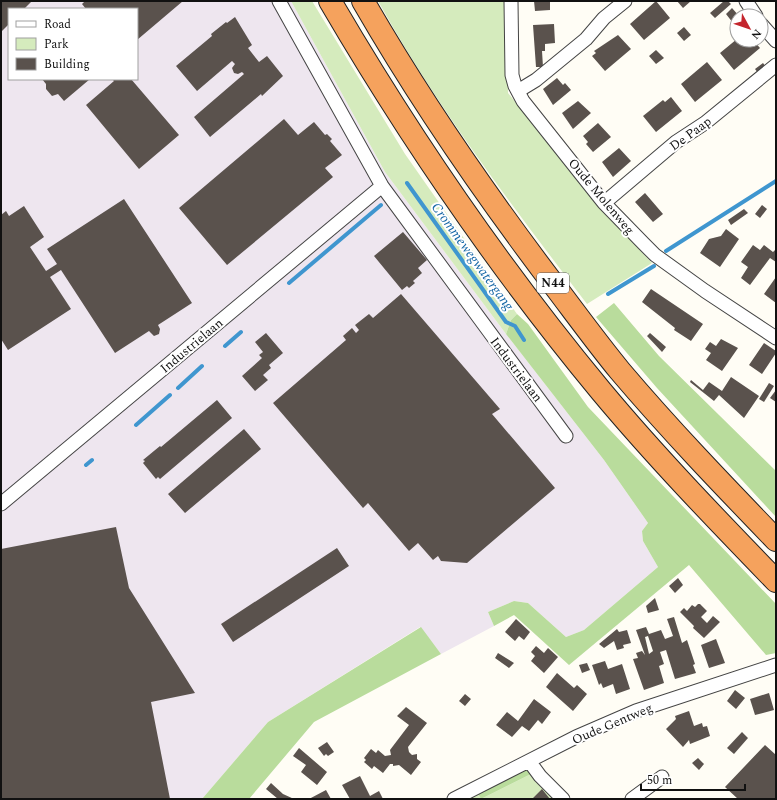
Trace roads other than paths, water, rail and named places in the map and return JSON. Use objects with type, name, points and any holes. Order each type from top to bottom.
[{"type":"highway","name":"N44","points":[[330,1],[414,138],[496,255],[554,332],[601,391],[649,446],[776,581]]},
{"type":"highway","name":"N44","points":[[363,1],[438,123],[518,238],[577,316],[620,371],[667,425],[776,540]]},
{"type":"street","name":"Industrielaan","points":[[279,1],[382,186],[566,436]]},
{"type":"street","name":"Oude Molenweg","points":[[511,1],[512,75],[523,101],[604,202],[624,225],[655,255],[705,291],[776,338]]},
{"type":"street","points":[[518,91],[536,80],[586,39],[604,18],[625,1]]},
{"type":"street","points":[[769,33],[776,41]]},
{"type":"street","name":"De Paap","points":[[604,202],[676,142],[705,123],[776,65]]},
{"type":"street","name":"Industrielaan","points":[[1,504],[382,186]]},
{"type":"street","name":"Oude Gentweg","points":[[454,799],[576,737],[636,711],[776,665]]},
{"type":"street","points":[[529,761],[540,776],[564,799]]},
{"type":"street","points":[[632,799],[662,777]]},
{"type":"waterway","name":"Crommewegwatergang","points":[[666,251],[776,181]]},
{"type":"waterway","name":"Crommewegwatergang","points":[[407,183],[506,322],[515,326],[524,340]]},
{"type":"waterway","name":"Crommewegwatergang","points":[[289,283],[381,205]]},
{"type":"waterway","name":"Crommewegwatergang","points":[[608,294],[654,266]]},
{"type":"waterway","name":"Crommewegwatergang","points":[[225,346],[241,332]]},
{"type":"waterway","name":"Crommewegwatergang","points":[[178,388],[202,366]]},
{"type":"waterway","name":"Crommewegwatergang","points":[[136,425],[170,395]]},
{"type":"waterway","name":"Crommewegwatergang","points":[[86,465],[92,460]]}]
